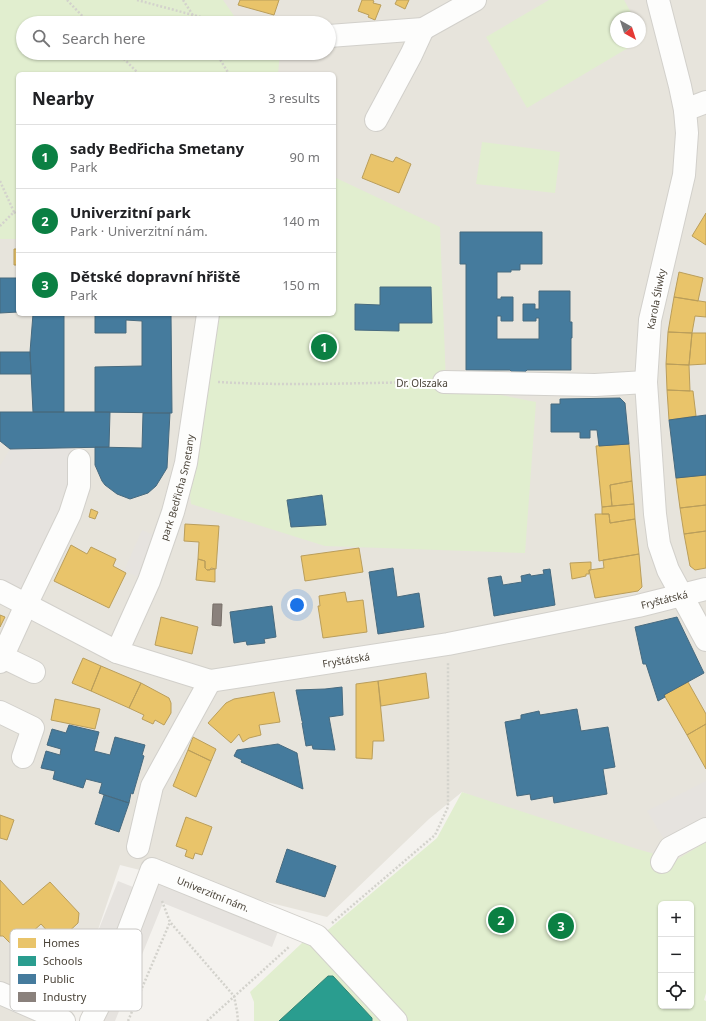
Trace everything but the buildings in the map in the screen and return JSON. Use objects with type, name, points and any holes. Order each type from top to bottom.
[{"type":"street","points":[[336,35],[423,29],[475,0]]},
{"type":"street","name":"Karola Śliwky","points":[[658,0],[685,110],[687,133],[684,175],[650,320],[646,382],[655,514],[659,544],[668,570],[680,595],[706,640]]},
{"type":"street","points":[[376,120],[411,55],[423,29]]},
{"type":"street","points":[[685,110],[706,102]]},
{"type":"street","name":"park Bedřicha Smetany","points":[[117,652],[149,581],[173,512],[186,463],[208,316]]},
{"type":"street","name":"Dr. Olszaka","points":[[444,382],[595,385],[646,382]]},
{"type":"street","points":[[34,672],[1,660],[70,514],[79,486],[79,460]]},
{"type":"street","name":"Fryštátská","points":[[0,591],[117,652],[210,681],[448,644],[638,606],[706,589]]},
{"type":"street","points":[[138,847],[152,786],[210,681]]},
{"type":"street","points":[[0,712],[33,728],[23,757]]},
{"type":"street","points":[[662,862],[670,848],[706,829]]},
{"type":"street","points":[[129,929],[152,870]]},
{"type":"street","name":"Univerzitní nám.","points":[[152,870],[312,933],[396,1021]]},
{"type":"street","points":[[0,993],[10,997]]},
{"type":"street","points":[[41,1011],[64,1021]]},
{"type":"street","points":[[91,1021],[96,1011]]},
{"type":"path","points":[[67,0],[82,16]]},
{"type":"path","points":[[137,0],[194,16]]},
{"type":"path","points":[[183,0],[194,16]]},
{"type":"path","points":[[125,60],[137,72]]},
{"type":"path","points":[[220,60],[228,72]]},
{"type":"path","points":[[0,181],[14,212],[0,226]]},
{"type":"path","name":"Dr. Olszaka","points":[[198,380],[250,384],[305,385],[444,382]]},
{"type":"path","points":[[207,1021],[234,996],[435,835],[448,807],[448,644]]},
{"type":"path","points":[[152,870],[170,922],[234,996],[238,1021]]},
{"type":"path","points":[[142,988],[170,922]]},
{"type":"path","points":[[128,1021],[132,1011]]},
{"type":"shaded area","points":[[0,0],[706,0],[706,893],[462,792],[429,819],[327,917],[120,865],[98,929],[10,929],[10,1011],[70,1011],[67,1021],[0,1021]]},
{"type":"shaded area","points":[[72,447],[72,487],[17,600],[0,591],[0,466],[10,449]]},
{"type":"shaded area","points":[[142,530],[163,539],[149,581],[124,571]]},
{"type":"shaded area","points":[[706,781],[706,838],[673,854],[647,811]]},
{"type":"shaded area","points":[[152,869],[282,921],[272,947],[163,903],[142,955],[142,929],[99,929],[118,881],[143,891]]},
{"type":"shaded area","points":[[86,1011],[119,1011],[115,1021],[91,1021],[94,1014]]},
{"type":"green space","points":[[0,0],[223,0],[234,16],[16,16],[16,60],[279,60],[278,72],[16,72],[16,239],[0,239]]},
{"type":"green space","points":[[549,0],[624,0],[631,12],[610,12],[610,48],[628,48],[527,108],[486,37]]},
{"type":"green space","points":[[482,142],[560,152],[555,193],[476,184]]},
{"type":"green space","points":[[336,178],[440,227],[446,384],[536,402],[525,553],[325,546],[191,504],[186,463],[208,316],[336,316]]},
{"type":"green space","points":[[462,792],[637,849],[676,860],[706,842],[706,993],[704,1000],[706,1001],[706,1021],[254,1021],[254,1002],[250,992],[302,943],[322,935],[437,838]]},
{"type":"place","name":"sady Bedřicha Smetany","points":[[324,347]]},
{"type":"place","name":"Univerzitní park","points":[[501,920]]},
{"type":"place","name":"Dětské dopravní hřiště","points":[[561,926]]}]
